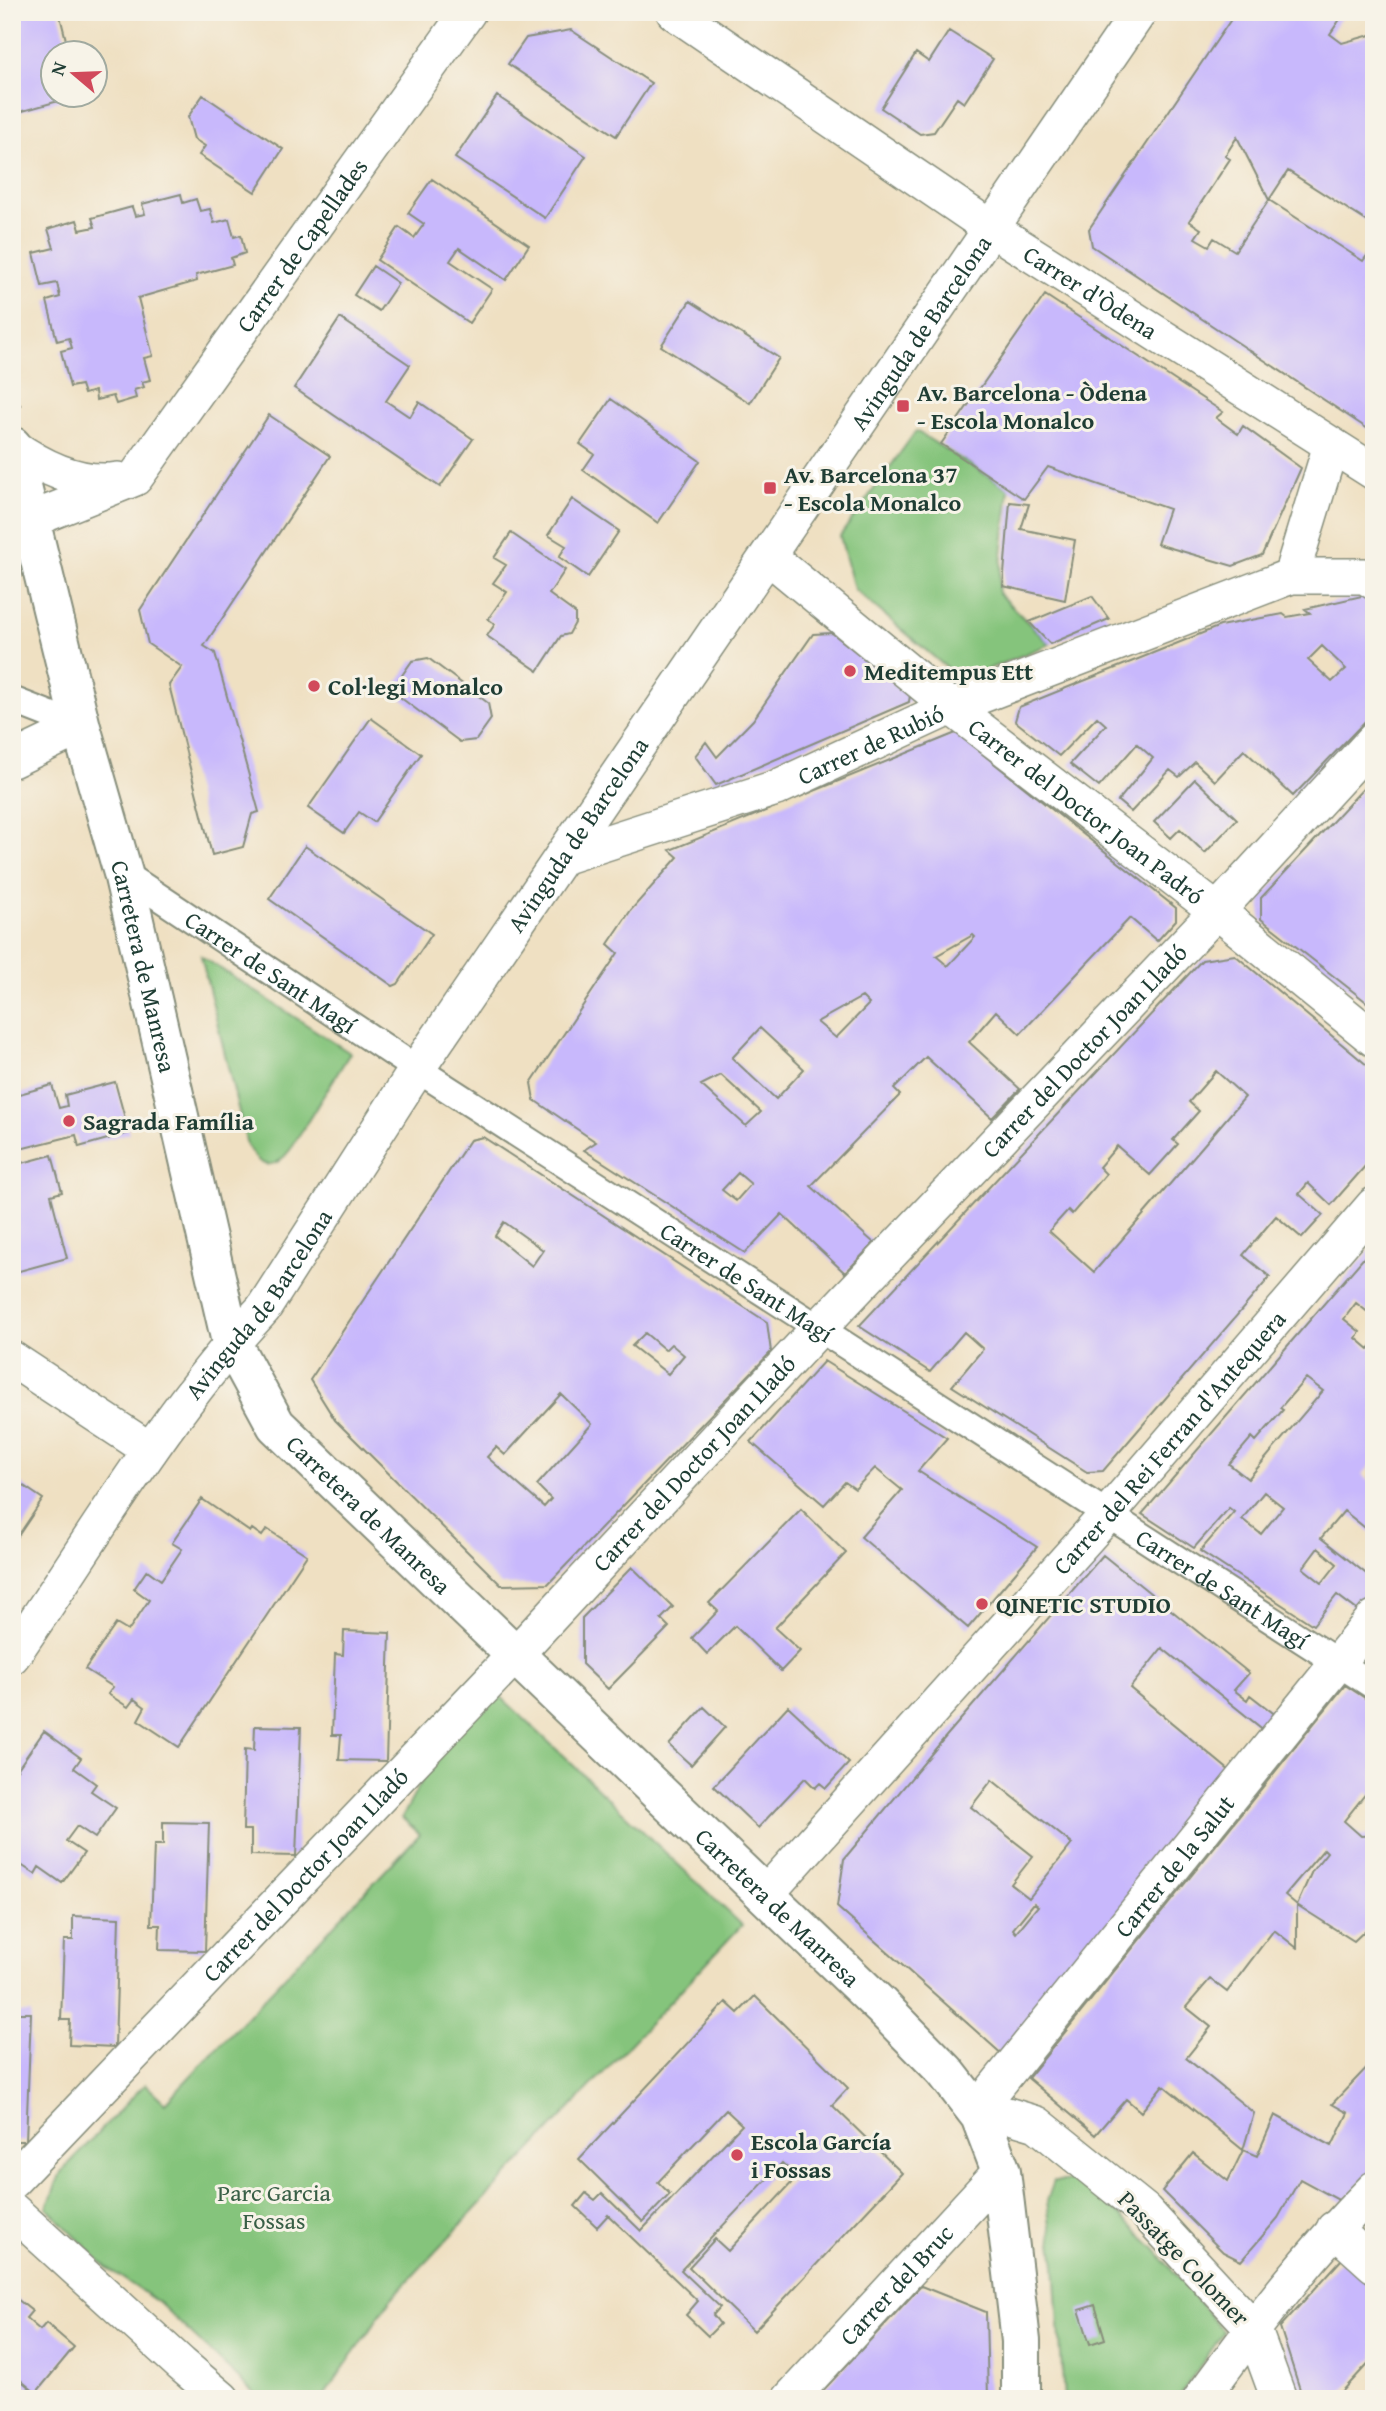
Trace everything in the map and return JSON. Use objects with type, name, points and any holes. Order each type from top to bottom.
[{"type":"street","name":"Carrer de Capellades","points":[[135,478],[468,12]]},
{"type":"street","name":"Carrer d'Òdena","points":[[674,12],[992,229],[1374,472]]},
{"type":"street","name":"Avinguda de Barcelona","points":[[12,1656],[150,1450],[231,1342],[263,1309],[417,1069],[1139,12]]},
{"type":"street","points":[[1292,576],[1331,445]]},
{"type":"street","points":[[23,454],[64,474],[103,483],[135,478]]},
{"type":"street","name":"Carretera de Manresa","points":[[23,454],[32,523],[82,727],[122,873],[231,1342],[276,1425],[945,2071],[980,2116],[1001,2171],[1021,2341],[1021,2399]]},
{"type":"street","points":[[32,523],[48,513],[135,478]]},
{"type":"street","name":"Carrer del Doctor Joan Padró","points":[[768,556],[951,706],[1217,911],[1374,1039]]},
{"type":"street","name":"Carrer de Rubió","points":[[562,857],[776,788],[951,706],[1292,576],[1365,576],[1374,582]]},
{"type":"street","points":[[12,700],[82,727]]},
{"type":"street","points":[[12,760],[82,727]]},
{"type":"street","name":"Carrer del Doctor Joan Lladó","points":[[12,2181],[514,1656],[819,1328],[1217,911],[1374,740]]},
{"type":"street","name":"Carrer de Sant Magí","points":[[122,873],[417,1069],[1374,1686]]},
{"type":"street","name":"Carrer del Rei Ferran d'Antequera","points":[[765,1895],[1108,1514],[1374,1205]]},
{"type":"street","points":[[12,1359],[150,1450]]},
{"type":"street","name":"Carrer de la Salut","points":[[980,2116],[993,2090],[1374,1618]]},
{"type":"street","name":"Passatge Colomer","points":[[980,2116],[1007,2115],[1037,2123],[1144,2211],[1253,2328],[1279,2399]]},
{"type":"street","name":"Carrer del Bruc","points":[[790,2399],[1001,2171]]},
{"type":"street","points":[[1201,2399],[1253,2328],[1334,2229],[1374,2189]]},
{"type":"street","points":[[12,2210],[222,2399]]},
{"type":"street","points":[[1334,2229],[1374,2265]]},
{"type":"path","points":[[12,377],[23,454]]},
{"type":"green space","points":[[916,431],[1009,489],[998,593],[1050,644],[961,680],[854,589],[840,536]]},
{"type":"green space","points":[[201,956],[350,1053],[290,1150],[278,1162],[261,1162],[247,1145]]},
{"type":"green space","name":"Parc Garcia Fossas","points":[[499,1695],[742,1925],[391,2299],[322,2399],[260,2399],[159,2303],[106,2267],[47,2208],[61,2172],[145,2084],[165,2103],[420,1834],[402,1818],[440,1746]]},
{"type":"green space","points":[[1054,2181],[1084,2181],[1155,2249],[1224,2332],[1177,2399],[1064,2399],[1055,2265],[1047,2201]]},
{"type":"building","points":[[12,12],[59,12],[66,38],[38,38],[38,107],[12,114]]},
{"type":"building","points":[[1236,12],[1345,12],[1330,34],[1342,43],[1374,34],[1374,226],[1288,171],[1269,200],[1363,261],[1374,246],[1374,433],[1092,246],[1089,229]],"holes":[[[1237,137],[1269,200],[1235,251],[1214,238],[1209,246],[1195,238],[1201,229],[1189,221],[1230,159],[1225,156]]]},
{"type":"building","points":[[571,30],[651,83],[616,136],[508,64],[526,38]]},
{"type":"building","points":[[949,31],[993,59],[964,103],[957,98],[934,132],[920,134],[881,108],[916,53],[929,62]]},
{"type":"building","points":[[203,95],[283,149],[255,192],[199,155],[205,146],[194,139],[188,117]]},
{"type":"building","points":[[497,96],[586,156],[545,218],[455,158]]},
{"type":"building","points":[[432,179],[529,245],[506,280],[459,248],[450,261],[492,289],[469,323],[377,260],[399,227],[414,238],[424,224],[408,213]]},
{"type":"building","points":[[181,194],[183,203],[196,199],[200,211],[210,209],[214,223],[229,219],[234,237],[241,235],[245,253],[231,258],[233,265],[196,275],[197,281],[138,298],[153,356],[144,358],[150,380],[142,382],[144,387],[134,390],[136,398],[116,404],[113,396],[96,400],[95,391],[84,394],[81,385],[70,387],[61,351],[72,348],[69,338],[57,341],[47,301],[60,297],[57,283],[42,286],[34,253],[54,248],[48,229],[77,220],[80,230],[95,227],[92,218],[132,207],[135,216],[145,214],[142,204]]},
{"type":"building","points":[[373,266],[398,283],[379,311],[354,295]]},
{"type":"building","points":[[1045,295],[1223,412],[1216,418],[1238,434],[1243,426],[1301,468],[1262,555],[1233,566],[1157,544],[1169,509],[1048,467],[1024,499],[941,444]]},
{"type":"building","points":[[690,301],[779,358],[750,403],[661,346]]},
{"type":"building","points":[[340,318],[410,365],[386,401],[410,417],[419,402],[473,439],[440,487],[294,388]]},
{"type":"building","points":[[611,399],[700,461],[658,523],[583,470],[594,454],[580,444]]},
{"type":"building","points":[[269,415],[330,456],[204,646],[215,653],[259,812],[252,814],[243,847],[212,855],[169,685],[182,667],[148,644],[140,610]]},
{"type":"building","points":[[572,499],[619,531],[588,577],[559,557],[566,546],[548,535]]},
{"type":"building","points":[[1010,502],[1029,504],[1021,529],[1075,540],[1065,600],[1003,586]]},
{"type":"building","points":[[511,533],[565,570],[549,594],[575,613],[575,623],[569,634],[561,636],[538,671],[487,636],[495,624],[488,619],[507,592],[493,583],[506,565],[494,558]]},
{"type":"building","points":[[1366,595],[1374,602],[1374,712],[1293,796],[1244,750],[1215,781],[1195,762],[1179,777],[1170,770],[1131,812],[1118,801],[1153,758],[1137,744],[1099,787],[1070,764],[1106,725],[1097,717],[1059,756],[1015,721],[1019,707],[1220,626],[1283,614],[1287,617],[1310,613],[1305,609]],"holes":[[[1322,646],[1346,669],[1332,682],[1308,660]]]},
{"type":"building","points":[[1092,596],[1109,619],[1050,644],[1029,622]]},
{"type":"building","points":[[832,633],[910,695],[909,702],[716,785],[695,756],[706,742],[717,757],[753,720],[813,634]]},
{"type":"building","points":[[428,658],[488,703],[491,719],[476,740],[460,742],[401,698],[398,681],[412,661]]},
{"type":"building","points":[[371,718],[421,754],[374,822],[359,812],[344,833],[308,808]]},
{"type":"building","points":[[956,733],[1176,908],[1176,920],[1157,941],[1130,918],[1020,1034],[996,1011],[969,1042],[1020,1089],[992,1118],[926,1057],[894,1089],[900,1095],[811,1186],[874,1243],[845,1273],[782,1214],[745,1253],[584,1150],[596,1142],[534,1100],[531,1083],[618,953],[608,944],[631,910],[678,857],[670,850]],"holes":[[[973,935],[975,937],[948,966],[936,956]],[[862,997],[869,1004],[836,1038],[817,1022]],[[760,1028],[804,1069],[776,1099],[732,1058]],[[721,1075],[761,1112],[746,1126],[701,1085]],[[738,1173],[751,1184],[736,1201],[722,1190]]]},
{"type":"building","points":[[1374,777],[1374,1008],[1261,919],[1261,898]]},
{"type":"building","points":[[1195,779],[1237,819],[1205,853],[1180,829],[1171,838],[1154,822]]},
{"type":"building","points":[[305,846],[432,934],[398,984],[393,986],[269,899]]},
{"type":"building","points":[[1235,955],[1374,1071],[1374,1156],[1331,1205],[1308,1183],[1299,1194],[1323,1215],[1302,1238],[1276,1216],[1243,1255],[1270,1277],[1103,1471],[1087,1472],[952,1386],[983,1349],[964,1332],[930,1372],[859,1326],[1202,960]],"holes":[[[1216,1071],[1245,1097],[1094,1272],[1049,1231],[1068,1210],[1072,1214],[1106,1174],[1099,1167],[1117,1146],[1150,1175],[1178,1144],[1173,1140],[1199,1111],[1189,1102]]]},
{"type":"building","name":"Sagrada Família","points":[[115,1082],[129,1133],[79,1147],[76,1135],[12,1151],[12,1096],[52,1085],[59,1108],[67,1106],[65,1095]]},
{"type":"building","points":[[483,1137],[767,1322],[771,1352],[548,1584],[501,1585],[335,1420],[310,1380],[470,1140]],"holes":[[[504,1222],[543,1250],[532,1266],[495,1236]],[[645,1333],[665,1350],[671,1344],[684,1355],[668,1374],[632,1346]],[[561,1394],[592,1424],[537,1485],[551,1499],[544,1507],[487,1457],[496,1447],[505,1455]]]},
{"type":"building","name":"Sagrada Família","points":[[52,1155],[62,1192],[51,1195],[67,1258],[12,1273],[12,1159],[15,1165]]},
{"type":"building","points":[[1374,1246],[1374,1317],[1356,1303],[1344,1319],[1360,1332],[1356,1338],[1369,1349],[1374,1343],[1374,1462],[1362,1475],[1374,1485],[1374,1535],[1344,1511],[1321,1538],[1374,1580],[1374,1597],[1361,1613],[1337,1595],[1313,1625],[1200,1551],[1234,1512],[1229,1508],[1194,1548],[1142,1514]],"holes":[[[1306,1378],[1323,1391],[1248,1479],[1229,1464],[1252,1437],[1256,1441]],[[1264,1492],[1283,1507],[1261,1534],[1242,1519]],[[1318,1548],[1337,1564],[1322,1583],[1303,1568]]]},
{"type":"building","points":[[824,1361],[947,1438],[918,1471],[1037,1547],[968,1628],[861,1537],[902,1490],[875,1468],[855,1489],[845,1482],[824,1505],[751,1442]]},
{"type":"building","points":[[12,1478],[43,1499],[12,1545]]},
{"type":"building","points":[[202,1499],[250,1532],[252,1529],[262,1536],[267,1529],[307,1555],[179,1747],[138,1720],[145,1707],[134,1699],[128,1707],[108,1694],[113,1687],[85,1669],[116,1624],[128,1631],[149,1600],[134,1589],[147,1570],[161,1580],[182,1549],[172,1543]]},
{"type":"building","points":[[801,1509],[846,1553],[775,1628],[800,1651],[781,1671],[735,1626],[707,1654],[692,1638],[718,1611],[709,1603]]},
{"type":"building","points":[[1103,1555],[1249,1673],[1234,1690],[1247,1700],[1250,1695],[1277,1716],[1265,1731],[1162,1648],[1130,1688],[1231,1772],[1004,2056],[837,1907],[844,1859]],"holes":[[[992,1780],[1072,1844],[1029,1898],[1011,1884],[1033,1856],[971,1807]],[[1034,1903],[1038,1906],[1016,1933],[1013,1929]]]},
{"type":"building","points":[[632,1567],[673,1607],[661,1619],[669,1627],[608,1689],[582,1664],[582,1618]]},
{"type":"building","points":[[344,1631],[390,1633],[386,1761],[339,1760],[341,1735],[332,1735],[335,1654],[343,1655]]},
{"type":"building","points":[[1345,1685],[1374,1704],[1374,1797],[1367,1792],[1344,1821],[1361,1836],[1374,1835],[1374,1922],[1354,1941],[1297,1905],[1297,1948],[1274,1930],[1227,1992],[1210,1979],[1186,2007],[1211,2027],[1186,2058],[1254,2113],[1243,2150],[1163,2085],[1141,2112],[1126,2099],[1095,2135],[1028,2078]],"holes":[[[1324,1849],[1327,1852],[1312,1871],[1297,1905],[1285,1895]]]},
{"type":"building","points":[[788,1706],[849,1763],[826,1788],[820,1783],[815,1788],[805,1778],[758,1828],[714,1786]]},
{"type":"building","points":[[704,1707],[725,1727],[691,1765],[669,1745]]},
{"type":"building","points":[[255,1726],[301,1727],[296,1856],[251,1855],[251,1830],[243,1830],[245,1749],[254,1750]]},
{"type":"building","points":[[44,1731],[81,1758],[74,1768],[96,1784],[91,1791],[116,1808],[95,1838],[77,1826],[66,1841],[84,1853],[62,1883],[39,1867],[35,1874],[12,1859],[12,1777]]},
{"type":"building","points":[[163,1822],[209,1823],[205,1951],[159,1950],[160,1925],[151,1925],[154,1845],[163,1845]]},
{"type":"building","points":[[73,1916],[119,1918],[115,2047],[69,2045],[70,2020],[61,2020],[64,1940],[73,1940]]},
{"type":"building","points":[[755,1996],[848,2088],[832,2105],[902,2173],[754,2331],[689,2267],[715,2239],[728,2251],[797,2177],[782,2163],[681,2270],[720,2307],[713,2315],[720,2324],[708,2336],[686,2315],[698,2301],[608,2215],[597,2227],[575,2206],[586,2193],[595,2200],[602,2193],[641,2231],[742,2125],[726,2110],[658,2182],[670,2194],[643,2222],[579,2159],[726,2002],[738,2013]]},
{"type":"building","points":[[12,2013],[31,2013],[26,2141],[12,2141]]},
{"type":"building","points":[[1374,2060],[1374,2169],[1342,2202],[1300,2179],[1278,2218],[1241,2261],[1223,2252],[1162,2191],[1193,2153],[1228,2181],[1243,2150],[1257,2156],[1275,2115],[1332,2146],[1348,2113],[1332,2104]]},
{"type":"building","points":[[1342,2259],[1374,2288],[1374,2357],[1340,2394],[1345,2399],[1303,2399],[1280,2327]]},
{"type":"building","points":[[921,2286],[986,2312],[988,2399],[815,2399]]},
{"type":"building","points":[[12,2295],[32,2311],[26,2318],[40,2330],[46,2323],[74,2347],[36,2393],[12,2373]]},
{"type":"building","points":[[1095,2305],[1105,2339],[1090,2344],[1079,2310]]},
{"type":"place","name":"Av. Barcelona - Òdena - Escola Monalco","points":[[903,406]]},
{"type":"place","name":"Av. Barcelona 37 - Escola Monalco","points":[[770,488]]},
{"type":"place","name":"Meditempus Ett","points":[[850,671]]},
{"type":"place","name":"Col·legi Monalco","points":[[314,686]]},
{"type":"place","name":"Sagrada Família","points":[[69,1121]]},
{"type":"place","name":"QINETIC STUDIO","points":[[982,1604]]},
{"type":"place","name":"Escola García i Fossas","points":[[737,2155]]}]
